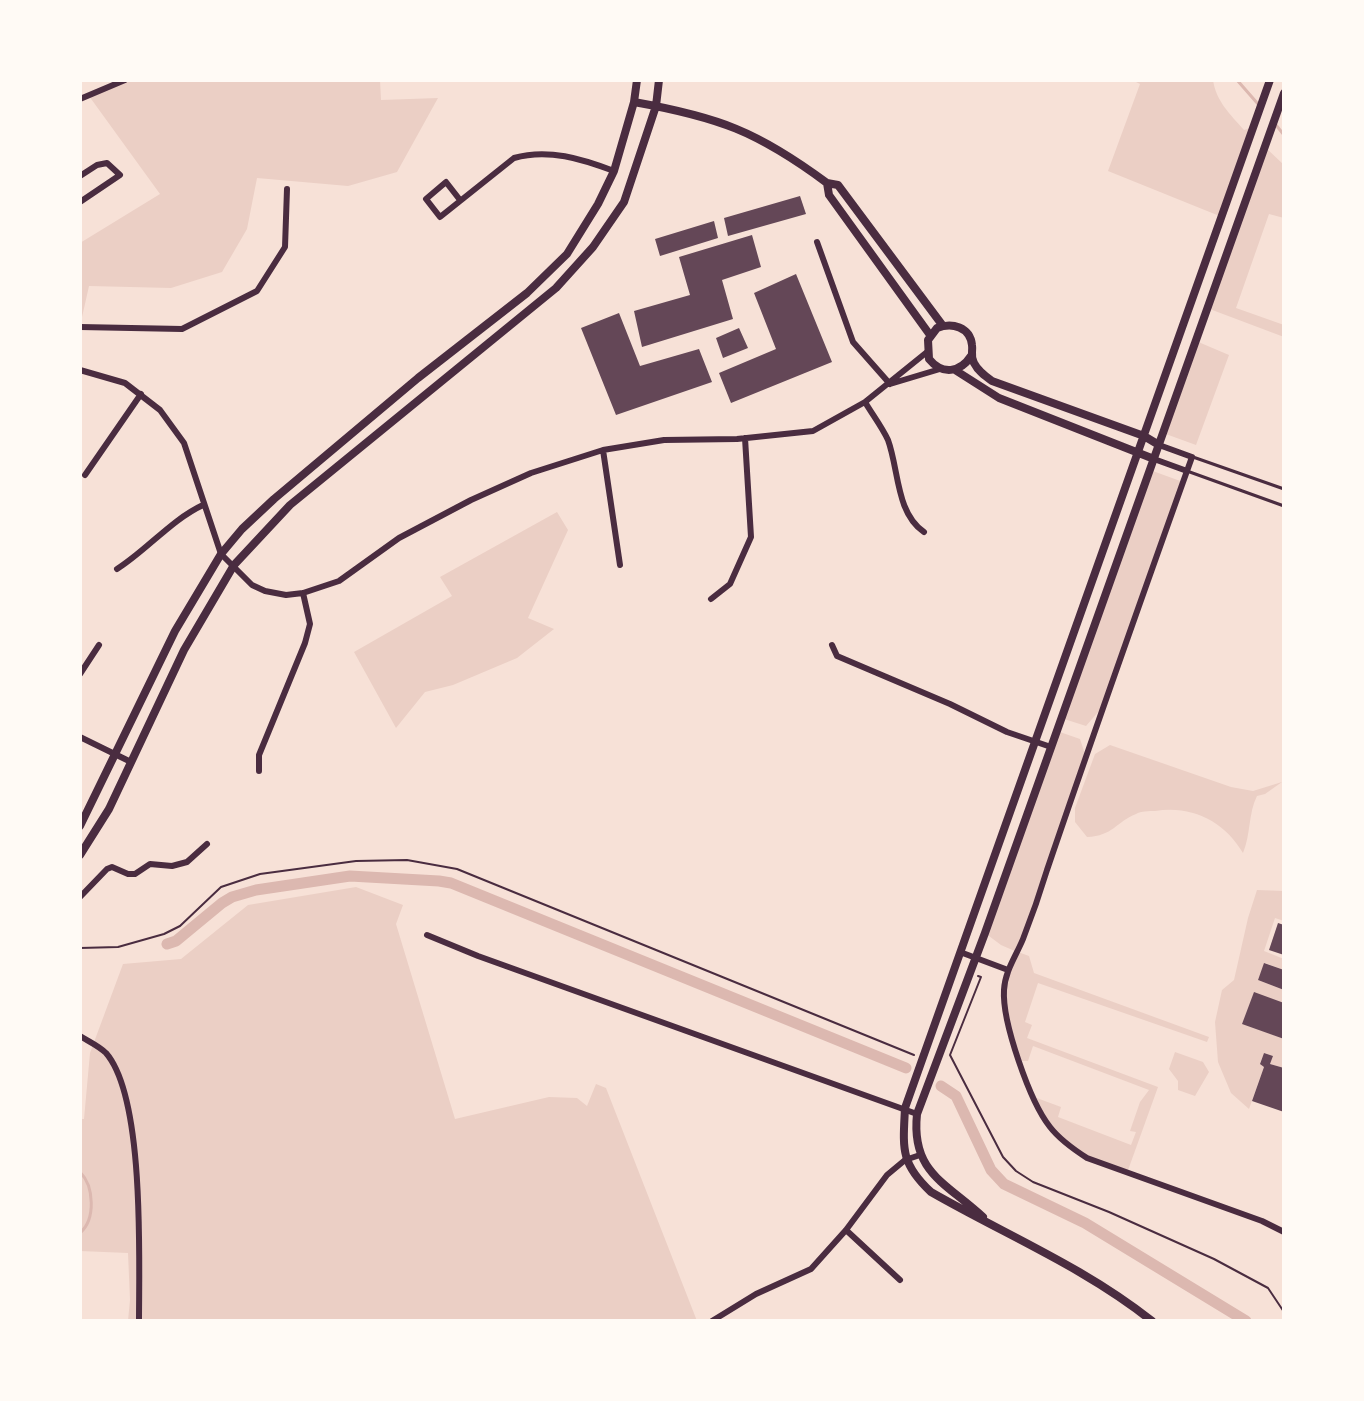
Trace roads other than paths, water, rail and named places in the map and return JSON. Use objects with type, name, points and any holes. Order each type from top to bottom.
[{"type":"street","points":[[80,99],[125,80]]},
{"type":"street","points":[[80,826],[175,631],[221,554],[274,499],[537,283],[567,254],[614,171],[634,102],[637,80]]},
{"type":"street","points":[[80,855],[109,809],[184,650],[234,565],[290,505],[556,288],[593,247],[624,202],[656,106],[659,80]]},
{"type":"street","points":[[1152,1321],[1122,1297],[1074,1268],[931,1192],[905,1160],[905,1108],[1270,80]]},
{"type":"street","points":[[986,1220],[930,1172],[916,1141],[917,1114],[976,957],[1284,93]]},
{"type":"street","points":[[634,102],[697,114],[755,135],[827,183],[838,185],[943,326]]},
{"type":"street","points":[[460,200],[446,182],[426,199],[440,217],[514,158],[525,154],[584,158],[614,171]]},
{"type":"street","points":[[80,176],[97,165],[107,163],[120,175],[80,202]]},
{"type":"street","points":[[827,183],[829,195],[930,335]]},
{"type":"street","points":[[80,327],[182,329],[257,291],[285,247],[287,189]]},
{"type":"street","points":[[817,242],[853,342],[890,384]]},
{"type":"street","points":[[940,369],[929,359],[930,335],[943,326],[956,326],[968,334],[972,342],[974,366],[1002,387],[1144,436],[1192,457],[1080,770],[1039,895],[1008,970],[1004,991],[1008,1025],[1019,1061],[1048,1125],[1067,1144],[1087,1158],[1262,1221],[1284,1232]]},
{"type":"street","points":[[80,370],[125,383],[160,410],[184,443],[221,554],[252,585],[286,595],[303,593],[339,581],[399,538],[471,500],[531,473],[603,450],[664,440],[745,438],[813,431],[865,402],[927,352]]},
{"type":"street","points":[[890,384],[940,369],[955,370],[971,356]]},
{"type":"street","points":[[955,370],[999,398],[1187,471]]},
{"type":"street","points":[[85,475],[141,394]]},
{"type":"street","points":[[865,402],[887,438],[906,511],[913,525],[924,532]]},
{"type":"street","points":[[711,599],[730,584],[751,537],[745,438]]},
{"type":"street","points":[[603,450],[620,565]]},
{"type":"street","points":[[117,569],[143,552],[187,513],[203,505]]},
{"type":"street","points":[[259,771],[259,755],[310,624],[303,593]]},
{"type":"street","points":[[80,674],[99,645]]},
{"type":"street","points":[[832,645],[837,656],[1007,732],[1051,747]]},
{"type":"street","points":[[80,737],[131,762]]},
{"type":"street","points":[[80,897],[107,869],[112,867],[135,874],[150,864],[172,866],[187,862],[207,844]]},
{"type":"street","points":[[427,935],[917,1114]]},
{"type":"street","points":[[960,952],[1008,970]]},
{"type":"street","points":[[80,1036],[105,1053],[118,1076],[129,1117],[136,1154],[139,1321]]},
{"type":"street","points":[[712,1321],[756,1294],[811,1269],[846,1230],[887,1175],[905,1160],[920,1155]]},
{"type":"street","points":[[846,1230],[900,1280]]},
{"type":"lane","points":[[1192,457],[1284,489]]},
{"type":"lane","points":[[1187,471],[1284,506]]},
{"type":"waterway","points":[[1237,80],[1258,104]]},
{"type":"waterway","points":[[1276,125],[1284,135]]},
{"type":"waterway","points":[[167,944],[176,941],[222,903],[256,890],[350,876],[451,883],[906,1068]]},
{"type":"waterway","points":[[941,1086],[956,1096],[991,1170],[1004,1184],[1085,1223],[1246,1321]]},
{"type":"waterway","points":[[80,1172],[88,1185],[91,1202],[89,1220],[80,1233]]}]
